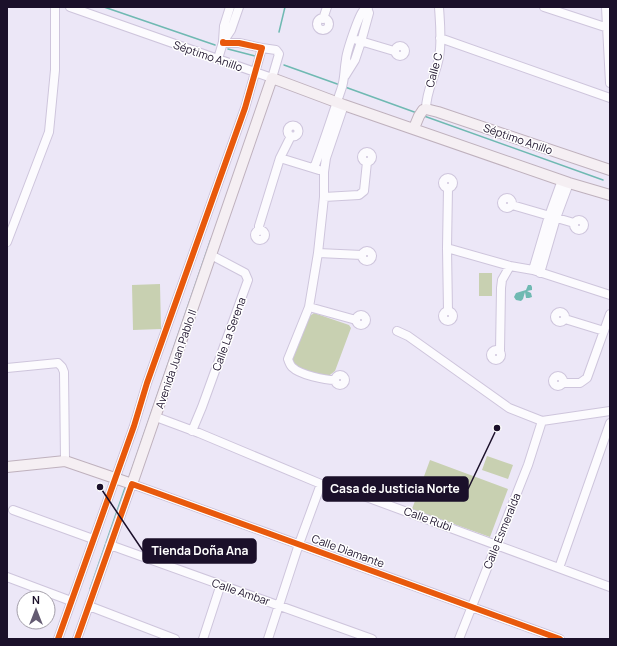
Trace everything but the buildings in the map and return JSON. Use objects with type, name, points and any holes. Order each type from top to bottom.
[{"type":"main road","name":"Séptimo Anillo","points":[[272,78],[565,182],[610,196]]},
{"type":"main road","name":"Avenida Juan Pablo II","points":[[125,481],[156,417],[272,78]]},
{"type":"main road","points":[[414,128],[422,112]]},
{"type":"main road","name":"Séptimo Anillo","points":[[422,112],[446,114],[610,170]]},
{"type":"main road","name":"Calle Diamante","points":[[7,467],[65,461],[125,481]]},
{"type":"street","points":[[7,242],[19,207],[49,132],[55,70],[55,7]]},
{"type":"street","name":"Séptimo Anillo","points":[[70,7],[272,78]]},
{"type":"street","points":[[218,59],[223,43],[224,26],[230,7]]},
{"type":"street","points":[[223,43],[231,30],[239,7]]},
{"type":"street","points":[[323,19],[326,7]]},
{"type":"street","points":[[335,380],[320,379],[297,370],[292,367],[288,359],[310,307],[318,253],[324,197],[324,172],[326,158],[340,103],[346,58],[362,11],[366,7],[369,13],[361,42],[354,61],[344,79]]},
{"type":"street","name":"Calle C","points":[[422,112],[439,58],[439,7]]},
{"type":"street","points":[[544,7],[608,28]]},
{"type":"street","points":[[606,7],[610,83]]},
{"type":"street","points":[[440,38],[610,98]]},
{"type":"street","points":[[352,39],[394,51]]},
{"type":"street","points":[[223,43],[239,43],[276,50],[279,54],[272,78]]},
{"type":"street","points":[[58,639],[94,539],[125,481],[134,426],[149,376],[242,116],[262,48]]},
{"type":"street","points":[[314,168],[332,117],[340,103]]},
{"type":"street","points":[[259,231],[258,226],[280,158],[291,136]]},
{"type":"street","points":[[280,158],[324,172]]},
{"type":"street","points":[[324,197],[362,194],[364,190],[367,162]]},
{"type":"street","points":[[536,272],[565,182]]},
{"type":"street","points":[[448,188],[448,311]]},
{"type":"street","points":[[512,205],[574,223]]},
{"type":"street","points":[[447,248],[536,272],[610,295]]},
{"type":"street","points":[[318,253],[362,255]]},
{"type":"street","name":"Calle La Serena","points":[[192,431],[248,280],[244,273],[211,255]]},
{"type":"street","points":[[500,351],[501,288],[502,280],[510,266]]},
{"type":"street","points":[[310,307],[356,320]]},
{"type":"street","points":[[563,383],[580,383],[587,378],[610,314]]},
{"type":"street","points":[[565,319],[604,331]]},
{"type":"street","points":[[397,331],[408,336],[509,408],[542,421],[610,411]]},
{"type":"street","points":[[7,368],[58,364],[62,367],[64,372],[65,461]]},
{"type":"street","name":"Calle Rubi","points":[[156,417],[321,484],[361,494],[610,587]]},
{"type":"street","name":"Calle Esmeralda","points":[[459,639],[528,465],[542,421]]},
{"type":"street","points":[[559,568],[610,423]]},
{"type":"street","name":"Calle Diamante","points":[[125,481],[560,639]]},
{"type":"street","name":"Avenida Juan Pablo II","points":[[77,639],[110,545],[125,481]]},
{"type":"street","points":[[268,639],[299,544],[321,484]]},
{"type":"street","points":[[13,510],[94,539]]},
{"type":"street","name":"Calle Ambar","points":[[110,545],[372,639]]},
{"type":"street","points":[[7,577],[71,601]]},
{"type":"street","points":[[204,639],[219,590],[219,585]]},
{"type":"street","points":[[89,606],[174,639]]},
{"type":"shaded area","points":[[479,273],[492,273],[492,296],[479,296]]},
{"type":"shaded area","points":[[160,284],[161,329],[133,330],[132,285]]},
{"type":"shaded area","points":[[528,285],[531,285],[532,287],[532,290],[527,291],[531,293],[532,297],[526,298],[525,292],[521,301],[516,300],[514,297],[516,293],[526,290]]},
{"type":"shaded area","points":[[314,313],[349,325],[351,328],[335,371],[326,378],[293,365],[292,361],[310,316]]},
{"type":"shaded area","points":[[487,456],[513,465],[508,479],[482,470]]},
{"type":"shaded area","points":[[430,460],[508,489],[490,537],[412,509]]},
{"type":"waterway","points":[[104,7],[215,45]]},
{"type":"waterway","points":[[279,32],[285,7]]},
{"type":"waterway","points":[[228,49],[255,56]]},
{"type":"waterway","points":[[284,65],[340,85]]},
{"type":"waterway","points":[[345,87],[417,113]]},
{"type":"waterway","points":[[424,116],[603,180]]},
{"type":"waterway","points":[[129,478],[211,239]]},
{"type":"waterway","points":[[90,589],[126,485]]},
{"type":"cycle path","points":[[58,639],[245,108],[262,48],[239,43],[223,42]]},
{"type":"cycle path","points":[[77,639],[132,484],[560,639]]},
{"type":"place","name":"Casa de Justicia Norte","points":[[497,428]]},
{"type":"place","name":"Tienda Doña Ana","points":[[100,487]]}]
